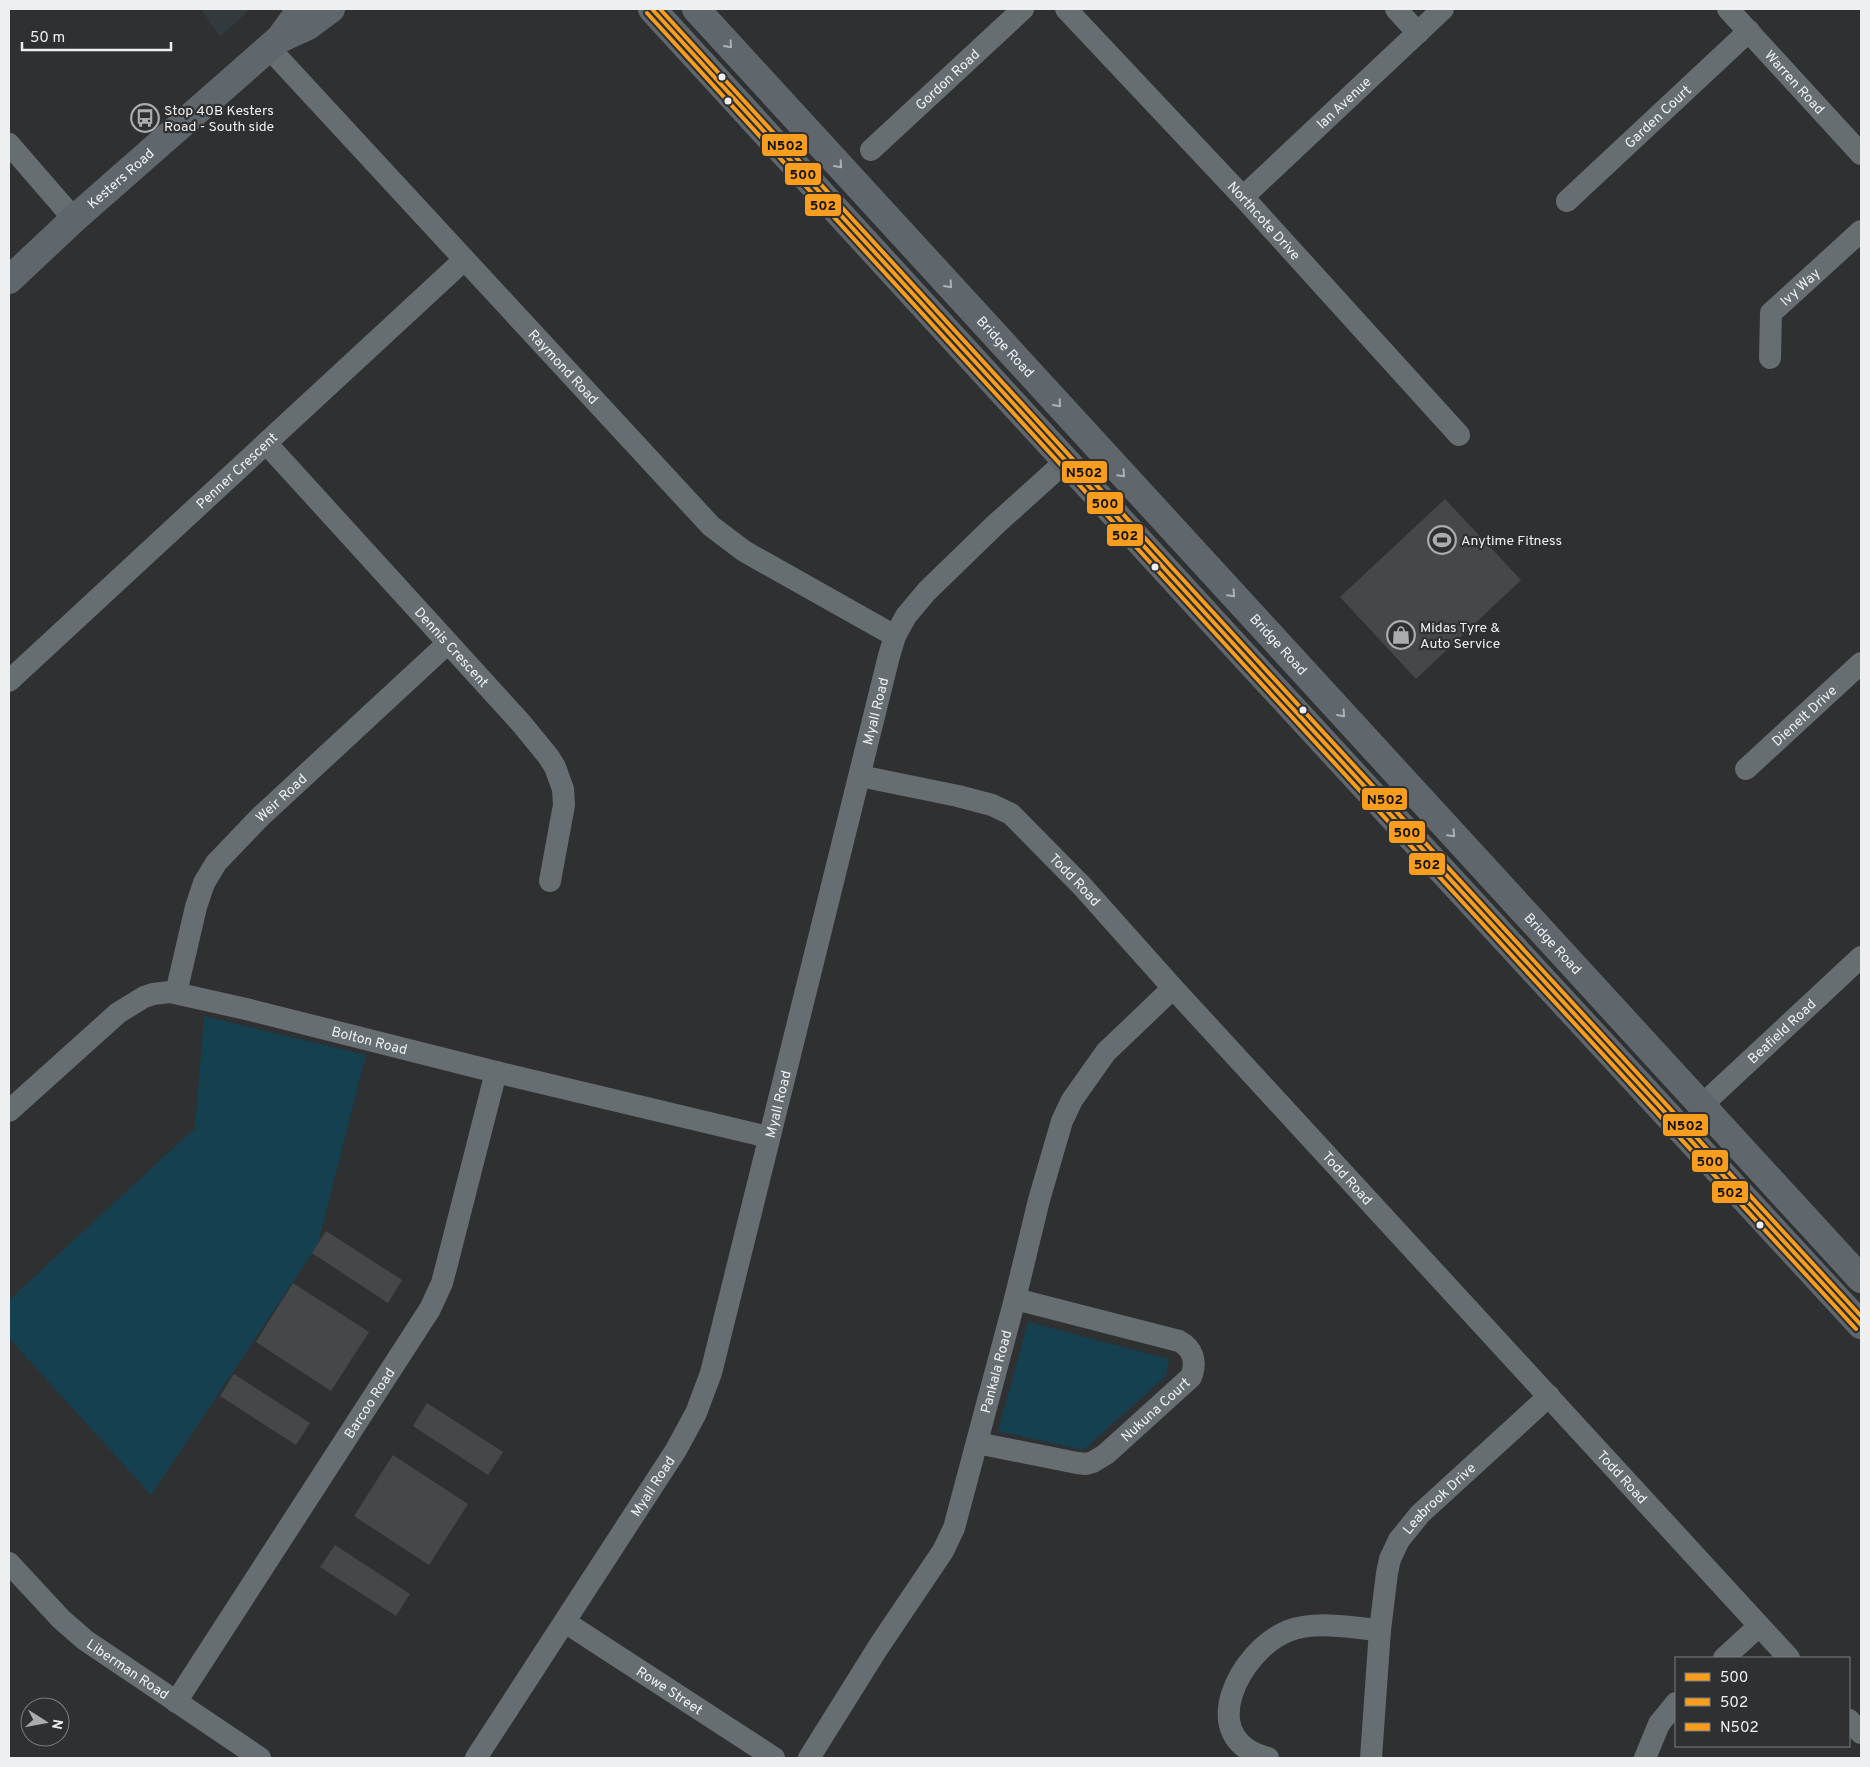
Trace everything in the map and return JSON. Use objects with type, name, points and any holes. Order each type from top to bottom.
[{"type":"main road","name":"Kesters Road","points":[[9,280],[74,220],[275,43],[300,9]]},
{"type":"main road","name":"Kesters Road","points":[[275,43],[308,26],[331,9]]},
{"type":"main road","points":[[652,9],[1861,1325]]},
{"type":"main road","name":"Bridge Road","points":[[696,9],[1861,1279]]},
{"type":"main road","points":[[1066,461],[1089,438]]},
{"type":"main road","points":[[1678,1127],[1702,1106]]},
{"type":"street","name":"Gordon Road","points":[[871,150],[1023,9]]},
{"type":"street","name":"Northcote Drive","points":[[1066,9],[1243,197],[1459,435]]},
{"type":"street","points":[[1396,9],[1418,33]]},
{"type":"street","name":"Ian Avenue","points":[[1243,197],[1443,9]]},
{"type":"street","name":"Warren Road","points":[[1728,9],[1861,154]]},
{"type":"street","name":"Garden Court","points":[[1567,202],[1749,31]]},
{"type":"street","name":"Raymond Road","points":[[275,43],[464,260],[702,516],[726,539],[766,565],[895,636]]},
{"type":"street","points":[[9,144],[74,220]]},
{"type":"street","name":"Ivy Way","points":[[1770,358],[1770,313],[1861,231]]},
{"type":"street","name":"Penner Crescent","points":[[9,681],[464,260]]},
{"type":"street","name":"Dennis Crescent","points":[[266,443],[538,742],[548,756],[560,778],[565,796],[550,881]]},
{"type":"street","name":"Myall Road","points":[[476,1758],[676,1450],[701,1402],[711,1373],[768,1137],[895,636],[906,616],[927,591],[995,525],[1066,461]]},
{"type":"street","name":"Weir Road","points":[[176,993],[198,900],[207,877],[216,862],[259,818],[448,643]]},
{"type":"street","name":"Dienelt Drive","points":[[1746,769],[1861,663]]},
{"type":"street","name":"Todd Road","points":[[860,776],[958,796],[992,805],[1011,814],[1082,886],[1173,988],[1788,1657]]},
{"type":"street","name":"Beafield Road","points":[[1702,1106],[1861,957]]},
{"type":"street","name":"Pankala Road","points":[[809,1758],[948,1541],[958,1514],[1049,1164],[1062,1121],[1072,1100],[1106,1052],[1173,988]]},
{"type":"street","name":"Bolton Road","points":[[9,1112],[128,1006],[153,994],[176,993],[768,1137]]},
{"type":"street","name":"Barcoo Road","points":[[176,1702],[404,1352],[430,1309],[442,1282],[496,1072]]},
{"type":"street","name":"Nukuna Court","points":[[977,1443],[1086,1464],[1093,1462],[1106,1454],[1143,1422],[1191,1377],[1194,1370],[1193,1356],[1190,1349],[1186,1344],[1179,1341],[1015,1299]]},
{"type":"street","name":"Leabrook Drive","points":[[1370,1758],[1380,1630],[1387,1573],[1390,1559],[1399,1540],[1420,1514],[1441,1493],[1549,1396]]},
{"type":"street","name":"Liberman Road","points":[[9,1563],[55,1613],[85,1640],[260,1758]]},
{"type":"street","name":"Rowe Street","points":[[565,1622],[774,1758]]},
{"type":"street","points":[[1268,1758],[1253,1753],[1240,1742],[1229,1724],[1228,1715],[1230,1697],[1236,1684],[1244,1670],[1259,1652],[1277,1636],[1298,1628],[1327,1626],[1380,1630]]},
{"type":"street","points":[[1725,1657],[1759,1626]]},
{"type":"street","points":[[1645,1758],[1659,1724],[1675,1704]]},
{"type":"street","points":[[1850,1721],[1861,1733]]},
{"type":"shaded area","points":[[201,9],[251,9],[220,37]]},
{"type":"shaded area","points":[[204,1016],[366,1055],[318,1244],[151,1495],[9,1338],[9,1300],[195,1128]]},
{"type":"shaded area","points":[[1028,1322],[1169,1359],[1166,1376],[1083,1450],[998,1431]]},
{"type":"building","name":"Anytime Fitness","points":[[1445,499],[1521,580],[1416,679],[1340,597]]},
{"type":"building","points":[[326,1231],[402,1280],[388,1303],[312,1253]]},
{"type":"building","points":[[293,1283],[369,1332],[331,1391],[256,1342]]},
{"type":"building","points":[[234,1374],[310,1423],[296,1445],[220,1396]]},
{"type":"building","points":[[427,1403],[503,1452],[488,1475],[413,1426]]},
{"type":"building","points":[[393,1455],[468,1504],[429,1565],[354,1516]]},
{"type":"building","points":[[335,1545],[410,1594],[396,1616],[320,1567]]},
{"type":"transit line","name":"500","points":[[652,9],[1861,1325]]},
{"type":"transit line","name":"N502","points":[[660,9],[1861,1316]]},
{"type":"transit line","name":"502","points":[[647,13],[1856,1329]]},
{"type":"place","name":"Stop 40B Kesters Road - South side","points":[[145,118]]},
{"type":"place","name":"Anytime Fitness","points":[[1442,540]]},
{"type":"place","name":"Midas Tyre & Auto Service","points":[[1401,635]]}]
